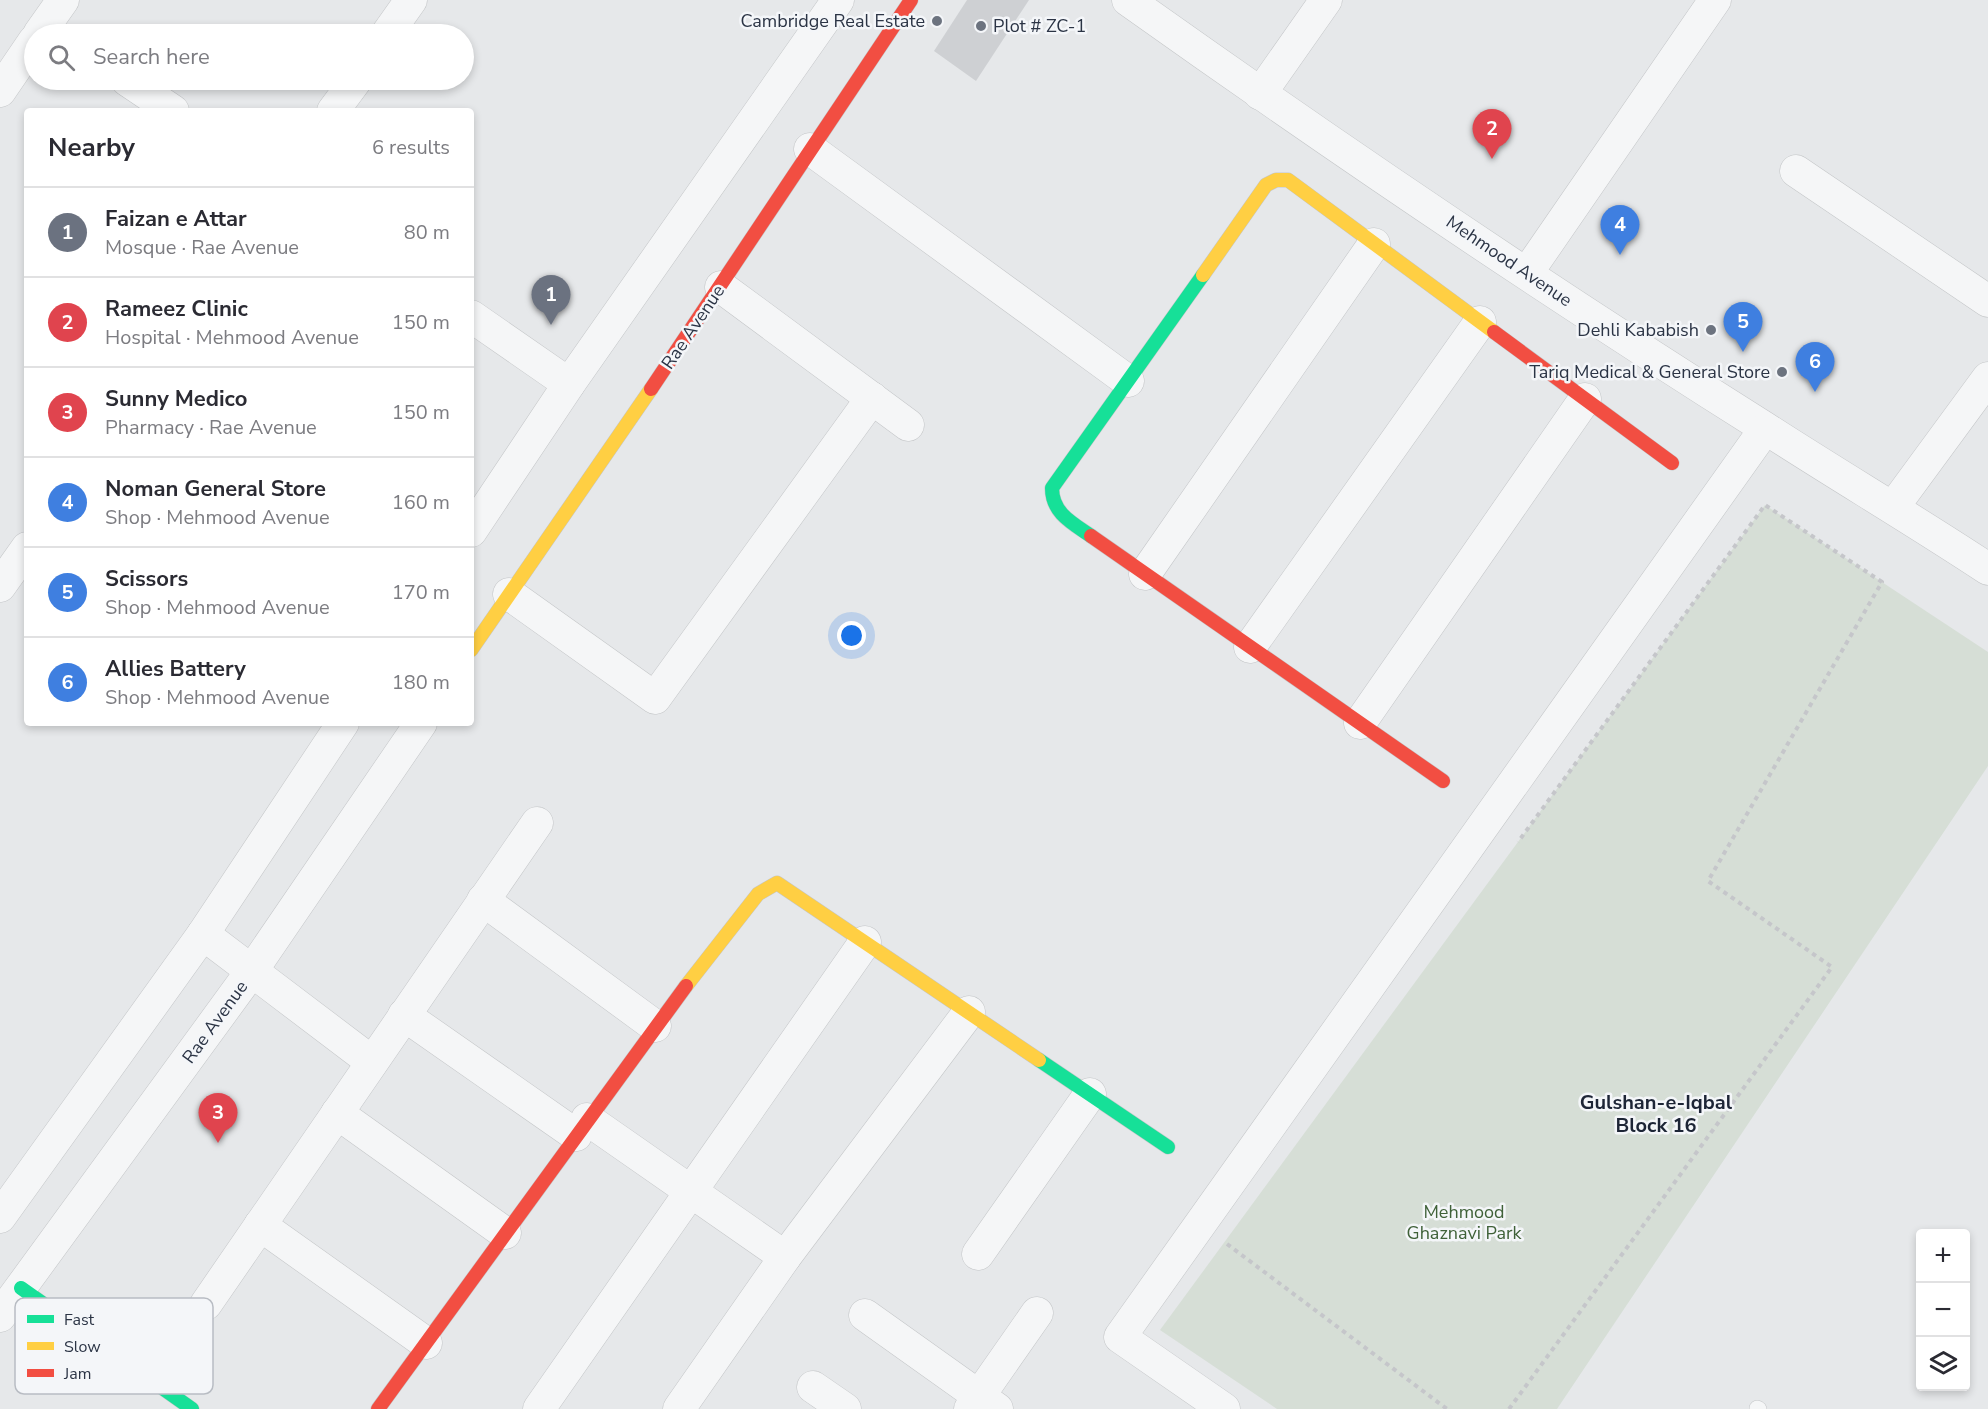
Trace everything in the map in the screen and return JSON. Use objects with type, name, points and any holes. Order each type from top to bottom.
[{"type":"street","points":[[394,24],[411,0]]},
{"type":"street","points":[[474,526],[569,384],[838,0]]},
{"type":"street","name":"Rae Avenue","points":[[474,646],[721,286],[911,0]]},
{"type":"street","name":"Mehmood Avenue","points":[[1128,0],[1260,94],[1527,273],[1765,429],[1894,506],[1988,569]]},
{"type":"street","points":[[1260,94],[1326,0]]},
{"type":"street","points":[[1527,273],[1715,0]]},
{"type":"street","points":[[0,91],[24,60]]},
{"type":"street","points":[[142,90],[169,108]]},
{"type":"street","points":[[335,108],[349,90]]},
{"type":"street","points":[[810,149],[1128,381]]},
{"type":"street","points":[[1796,171],[1988,301]]},
{"type":"street","points":[[1443,782],[1063,517],[1052,500],[1052,488],[1266,185],[1288,180],[1672,463]]},
{"type":"street","points":[[1145,574],[1374,244]]},
{"type":"street","points":[[721,286],[908,425]]},
{"type":"street","points":[[474,318],[569,384]]},
{"type":"street","points":[[1250,647],[1480,322]]},
{"type":"street","points":[[1894,506],[1987,381]]},
{"type":"street","points":[[509,594],[655,698],[872,398]]},
{"type":"street","points":[[1360,723],[1585,399]]},
{"type":"street","points":[[1224,1409],[1120,1337],[1765,429]]},
{"type":"street","points":[[0,586],[24,552]]},
{"type":"street","points":[[0,1217],[203,934],[341,726]]},
{"type":"street","name":"Rae Avenue","points":[[0,1316],[251,972],[419,726]]},
{"type":"street","points":[[210,1298],[537,823]]},
{"type":"street","points":[[378,1409],[655,1026],[758,894],[777,883],[1168,1147]]},
{"type":"street","points":[[483,900],[655,1026]]},
{"type":"street","points":[[203,934],[372,1062]]},
{"type":"street","points":[[539,1409],[865,942]]},
{"type":"street","points":[[679,1409],[785,1257],[969,1012]]},
{"type":"street","points":[[404,1015],[582,1127],[690,1191],[785,1257]]},
{"type":"street","points":[[978,1254],[1090,1094]]},
{"type":"street","points":[[337,1113],[505,1233]]},
{"type":"street","points":[[260,1225],[426,1343]]},
{"type":"street","points":[[21,1288],[35,1298]]},
{"type":"street","points":[[864,1315],[982,1405],[1037,1313]]},
{"type":"street","points":[[813,1386],[845,1409]]},
{"type":"street","points":[[171,1394],[192,1409]]},
{"type":"path","points":[[1509,1409],[1832,967],[1708,881],[1882,582],[1765,505],[1512,850]]},
{"type":"path","points":[[1231,1233],[1224,1243],[1447,1409]]},
{"type":"green space","name":"Mehmood Ghaznavi Park","points":[[1765,505],[1988,652],[1988,766],[1557,1409],[1277,1409],[1160,1330]]},
{"type":"building","name":"Plot # ZC-1","points":[[967,0],[1029,0],[976,81],[934,51]]},
{"type":"traffic: fast","points":[[1091,536],[1070,522],[1059,511],[1052,488],[1203,275]]},
{"type":"traffic: fast","points":[[1039,1060],[1168,1147]]},
{"type":"traffic: fast","points":[[21,1288],[35,1298]]},
{"type":"traffic: fast","points":[[171,1394],[192,1409]]},
{"type":"traffic: slow","points":[[1203,275],[1266,185],[1276,180],[1288,180],[1494,332]]},
{"type":"traffic: slow","points":[[474,646],[651,389]]},
{"type":"traffic: slow","points":[[686,986],[758,894],[777,883],[1039,1060]]},
{"type":"traffic: jam","points":[[651,389],[911,0]]},
{"type":"traffic: jam","points":[[1494,332],[1672,463]]},
{"type":"traffic: jam","points":[[1091,536],[1443,781]]},
{"type":"traffic: jam","points":[[378,1409],[686,986]]},
{"type":"place","name":"Cambridge Real Estate","points":[[937,21]]},
{"type":"place","name":"Plot # ZC-1","points":[[981,26]]},
{"type":"place","name":"Rameez Clinic","points":[[1492,159]]},
{"type":"place","name":"Noman General Store","points":[[1620,255]]},
{"type":"place","name":"Faizan e Attar","points":[[551,325]]},
{"type":"place","name":"Dehli Kababish","points":[[1711,330]]},
{"type":"place","name":"Scissors","points":[[1743,352]]},
{"type":"place","name":"Tariq Medical & General Store","points":[[1782,372]]},
{"type":"place","name":"Allies Battery","points":[[1815,392]]},
{"type":"place","name":"Sunny Medico","points":[[218,1143]]},
{"type":"district","name":"Gulshan-e-Iqbal Block 16","points":[[1656,1114]]}]
